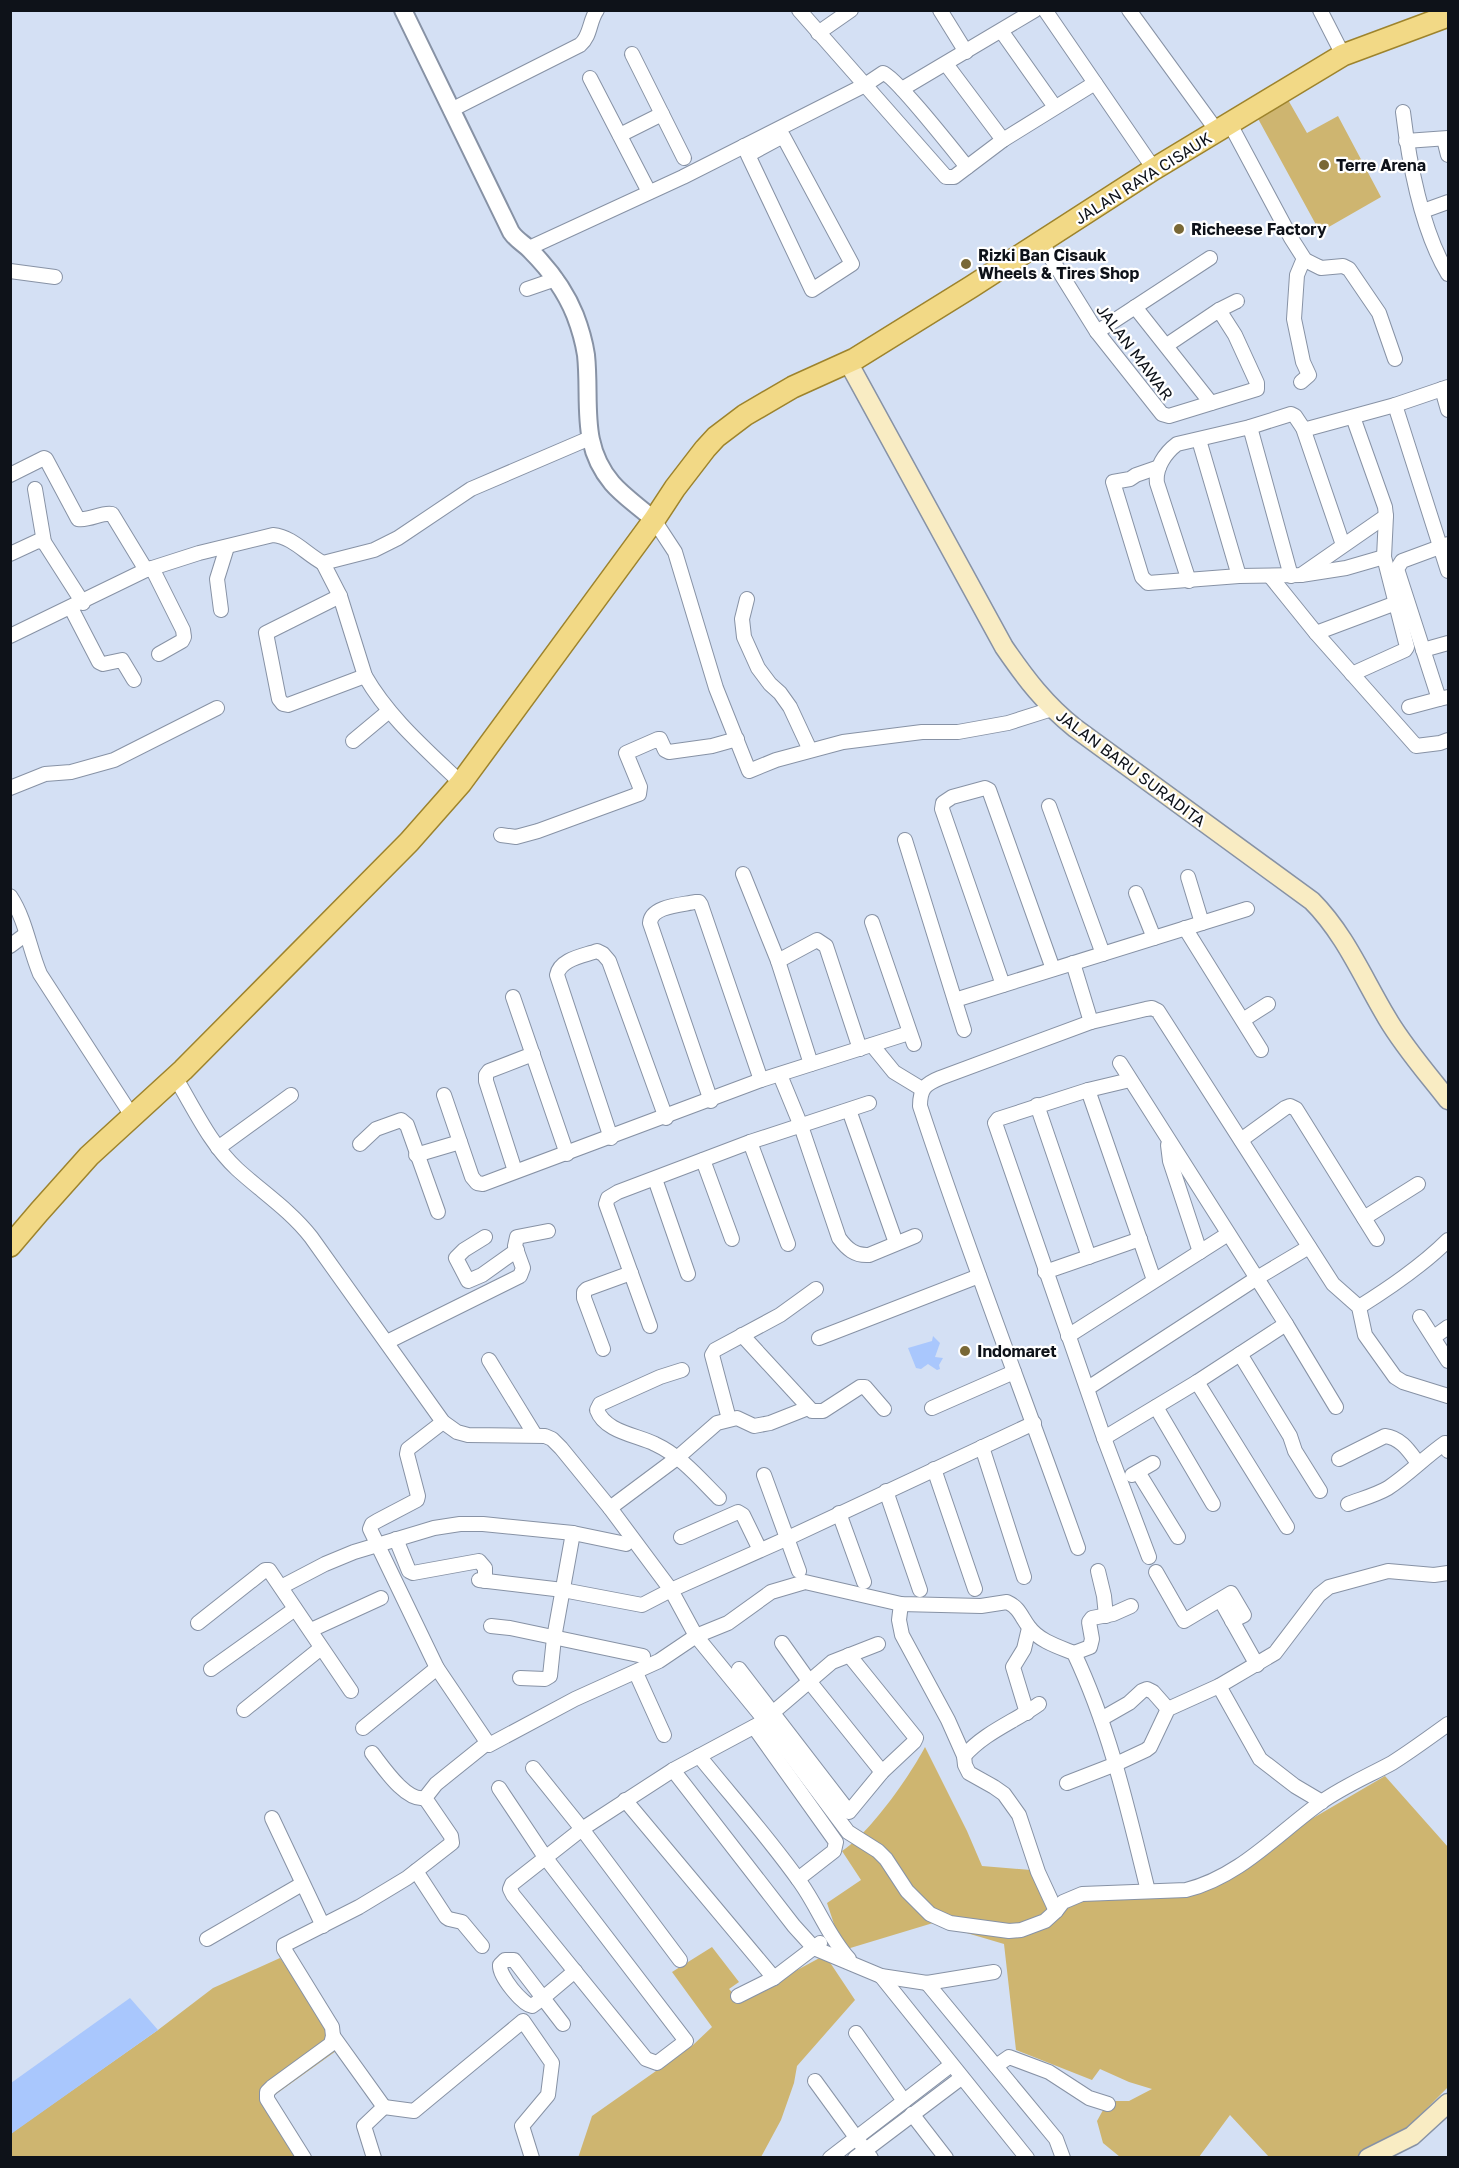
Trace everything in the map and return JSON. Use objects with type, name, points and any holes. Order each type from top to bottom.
[{"type":"main road","name":"JALAN RAYA CISAUK","points":[[10,1246],[89,1156],[175,1077],[380,874],[460,783],[654,520],[675,488],[716,437],[746,415],[793,387],[848,362],[1154,169],[1343,55],[1446,15]]},
{"type":"main road","name":"JALAN BARU SURADITA","points":[[848,362],[999,638],[1019,668],[1052,709],[1126,766],[1312,901],[1336,930],[1388,1020],[1418,1063],[1449,1100]]},
{"type":"main road","points":[[1368,2157],[1412,2136],[1449,2103]]},
{"type":"street","points":[[403,10],[516,239],[547,266],[565,292],[586,355],[587,426],[595,454],[612,483],[654,520],[675,552],[716,688],[749,771],[776,760],[843,742],[911,733],[958,732],[986,728],[1052,709]]},
{"type":"street","points":[[799,10],[946,177],[954,177],[1003,140],[1095,83]]},
{"type":"street","points":[[819,33],[851,10]]},
{"type":"street","points":[[940,10],[966,52]]},
{"type":"street","points":[[902,89],[1002,32],[1035,10]]},
{"type":"street","points":[[1045,10],[1154,169]]},
{"type":"street","points":[[1129,10],[1224,128],[1305,260],[1321,268],[1343,266],[1348,269],[1379,313],[1395,359]]},
{"type":"street","points":[[1320,10],[1343,55]]},
{"type":"street","points":[[452,110],[580,45],[588,36],[596,11]]},
{"type":"street","points":[[1002,32],[1055,107]]},
{"type":"street","points":[[632,54],[684,158]]},
{"type":"street","points":[[946,64],[1003,140]]},
{"type":"street","points":[[746,151],[886,72],[967,167]]},
{"type":"street","points":[[590,78],[649,192]]},
{"type":"street","points":[[1403,112],[1406,141],[1422,211],[1446,266]]},
{"type":"street","points":[[620,135],[662,114]]},
{"type":"street","points":[[529,248],[649,192],[746,151],[783,136],[852,264],[812,290],[746,151]]},
{"type":"street","points":[[1406,141],[1446,139],[1449,155]]},
{"type":"street","points":[[1422,211],[1449,202]]},
{"type":"street","name":"JALAN MAWAR","points":[[1041,242],[1097,332],[1162,414],[1169,416],[1257,389],[1254,375],[1220,310]]},
{"type":"street","points":[[1097,332],[1210,258]]},
{"type":"street","points":[[1301,382],[1309,375],[1303,362],[1293,319],[1297,298],[1297,275],[1305,260]]},
{"type":"street","points":[[10,271],[55,277]]},
{"type":"street","points":[[527,289],[556,279]]},
{"type":"street","points":[[1167,345],[1237,301]]},
{"type":"street","points":[[1135,307],[1211,403]]},
{"type":"street","points":[[1303,428],[1307,429],[1353,417],[1445,388],[1449,410]]},
{"type":"street","points":[[1395,405],[1444,546],[1449,571]]},
{"type":"street","points":[[1189,581],[1157,483],[1160,467],[1167,452],[1177,444],[1250,427],[1291,414],[1303,428],[1343,545]]},
{"type":"street","points":[[1352,674],[1405,650],[1407,647],[1384,557],[1386,516],[1353,417]]},
{"type":"street","points":[[1250,427],[1296,576]]},
{"type":"street","points":[[323,564],[381,547],[471,489],[590,438]]},
{"type":"street","points":[[1199,440],[1239,576]]},
{"type":"street","points":[[10,475],[44,458],[78,519],[84,520],[108,513],[112,514],[149,569],[183,630],[182,641],[159,654]]},
{"type":"street","points":[[1160,467],[1130,479],[1113,482],[1142,577],[1148,583],[1239,576],[1296,576],[1346,568],[1384,557]]},
{"type":"street","points":[[1130,479],[1139,484],[1157,483]]},
{"type":"street","points":[[35,489],[44,542],[77,605],[99,662],[103,664],[122,660],[134,680]]},
{"type":"street","points":[[1296,576],[1386,516]]},
{"type":"street","points":[[10,636],[149,569],[199,553],[279,535],[293,541],[323,564],[340,596],[365,676],[389,711],[460,783]]},
{"type":"street","points":[[10,554],[38,541],[44,542]]},
{"type":"street","points":[[1409,707],[1444,698],[1423,650],[1397,569],[1402,561],[1444,546]]},
{"type":"street","points":[[220,610],[216,583],[226,547]]},
{"type":"street","points":[[1270,576],[1316,633],[1416,746],[1446,745]]},
{"type":"street","points":[[340,596],[266,633],[279,699],[283,704],[288,705],[365,676]]},
{"type":"street","points":[[747,599],[742,619],[744,636],[758,668],[790,707],[810,750]]},
{"type":"street","points":[[1316,633],[1396,603]]},
{"type":"street","points":[[1423,650],[1449,643]]},
{"type":"street","points":[[10,789],[45,774],[71,772],[114,760],[217,708]]},
{"type":"street","points":[[353,741],[389,711]]},
{"type":"street","points":[[501,835],[516,837],[538,831],[639,794],[640,787],[626,753],[658,739],[669,752],[712,746],[737,738]]},
{"type":"street","points":[[1003,984],[942,809],[943,803],[952,797],[985,788],[989,789],[1053,969]]},
{"type":"street","points":[[1049,806],[1103,954]]},
{"type":"street","points":[[904,840],[964,1030]]},
{"type":"street","points":[[743,874],[778,961],[811,1064]]},
{"type":"street","points":[[1188,877],[1202,923]]},
{"type":"street","points":[[1137,894],[1154,938]]},
{"type":"street","points":[[10,896],[21,912],[40,974],[132,1116]]},
{"type":"street","points":[[711,1101],[650,923],[650,918],[655,912],[695,902],[701,905],[761,1080]]},
{"type":"street","points":[[955,1000],[1247,909]]},
{"type":"street","points":[[444,1095],[472,1178],[477,1183],[483,1184],[666,1118],[761,1080],[866,1047],[911,1039],[872,922]]},
{"type":"street","points":[[1185,928],[1261,1050]]},
{"type":"street","points":[[10,946],[26,934]]},
{"type":"street","points":[[778,961],[818,940],[822,942],[826,946],[866,1047],[894,1072],[922,1089]]},
{"type":"street","points":[[611,1138],[557,975],[558,968],[565,962],[597,951],[609,961],[666,1118]]},
{"type":"street","points":[[1073,963],[1091,1022]]},
{"type":"street","points":[[513,997],[567,1154]]},
{"type":"street","points":[[1243,1020],[1268,1004]]},
{"type":"street","points":[[1078,1548],[920,1106],[922,1089],[930,1082],[1091,1022],[1152,1008],[1158,1011],[1333,1284],[1359,1306],[1365,1335],[1395,1377],[1404,1382],[1446,1393]]},
{"type":"street","points":[[515,1171],[486,1075],[489,1071],[532,1054]]},
{"type":"street","points":[[1120,1063],[1336,1407]]},
{"type":"street","points":[[780,1075],[801,1126],[839,1238],[846,1247],[861,1255],[869,1255],[915,1236]]},
{"type":"street","points":[[175,1077],[218,1148],[236,1168],[300,1224],[443,1422],[457,1432],[468,1435],[535,1435],[552,1439],[610,1508],[671,1590],[696,1636],[759,1713],[848,1832],[878,1851],[886,1859],[907,1892],[930,1914],[950,1923],[1009,1931],[1021,1930],[1045,1921],[1069,1898],[1082,1894],[1186,1890],[1213,1881],[1245,1862],[1322,1802],[1394,1761],[1449,1724]]},
{"type":"street","points":[[1130,1080],[1037,1105],[998,1119],[995,1123],[1045,1272],[1120,1483],[1149,1557]]},
{"type":"street","points":[[1088,1090],[1154,1280]]},
{"type":"street","points":[[218,1148],[291,1095]]},
{"type":"street","points":[[650,1326],[606,1204],[612,1194],[750,1142],[869,1103]]},
{"type":"street","points":[[1037,1105],[1089,1257]]},
{"type":"street","points":[[1241,1140],[1285,1107],[1290,1106],[1296,1109],[1377,1239]]},
{"type":"street","points":[[849,1110],[896,1244]]},
{"type":"street","points":[[360,1144],[376,1129],[401,1120],[407,1125],[438,1212]]},
{"type":"street","points":[[1168,1141],[1170,1161],[1200,1252]]},
{"type":"street","points":[[416,1155],[460,1142]]},
{"type":"street","points":[[750,1142],[788,1244]]},
{"type":"street","points":[[703,1160],[732,1239]]},
{"type":"street","points":[[654,1179],[688,1274]]},
{"type":"street","points":[[1364,1218],[1418,1184]]},
{"type":"street","points":[[387,1342],[520,1276],[523,1268],[515,1242],[517,1237],[548,1231]]},
{"type":"street","points":[[1068,1336],[1228,1234]]},
{"type":"street","points":[[485,1237],[456,1258],[468,1281],[482,1275],[517,1250]]},
{"type":"street","points":[[1045,1272],[1140,1239]]},
{"type":"street","points":[[1359,1306],[1389,1289],[1449,1240]]},
{"type":"street","points":[[1088,1388],[1257,1278],[1309,1247]]},
{"type":"street","points":[[603,1349],[584,1298],[584,1292],[631,1273]]},
{"type":"street","points":[[819,1338],[979,1276]]},
{"type":"street","points":[[729,1419],[712,1355],[718,1347],[780,1315],[816,1289]]},
{"type":"street","points":[[1420,1317],[1449,1361]]},
{"type":"street","points":[[1104,1438],[1197,1382],[1286,1324]]},
{"type":"street","points":[[1434,1337],[1449,1327]]},
{"type":"street","points":[[742,1335],[808,1408],[816,1412],[823,1411],[860,1387],[865,1387],[884,1410]]},
{"type":"street","points":[[1240,1354],[1290,1436],[1295,1451],[1320,1491]]},
{"type":"street","points":[[489,1360],[535,1435]]},
{"type":"street","points":[[682,1370],[660,1377],[600,1404],[597,1410],[600,1419],[656,1444],[677,1458],[719,1498]]},
{"type":"street","points":[[932,1408],[1014,1372]]},
{"type":"street","points":[[1197,1382],[1287,1527]]},
{"type":"street","points":[[1156,1407],[1213,1504]]},
{"type":"street","points":[[610,1508],[677,1458],[717,1423],[737,1418],[754,1426],[762,1425],[796,1415],[808,1408]]},
{"type":"street","points":[[443,1422],[408,1449],[407,1454],[418,1496],[417,1500],[372,1524],[370,1529],[437,1668],[487,1743],[492,1745],[574,1699],[636,1672],[696,1636],[728,1623],[771,1592],[805,1582],[901,1604],[981,1606],[1007,1602],[1020,1612],[1029,1628],[1046,1641],[1074,1653],[1090,1647],[1092,1640],[1089,1622],[1092,1618],[1106,1616],[1131,1606]]},
{"type":"street","points":[[396,1539],[409,1571],[413,1573],[479,1561],[485,1568],[482,1581],[563,1590],[638,1606],[1034,1423]]},
{"type":"street","points":[[1339,1459],[1385,1436],[1394,1437],[1404,1445],[1418,1463]]},
{"type":"street","points":[[1348,1504],[1390,1487],[1445,1443],[1449,1452]]},
{"type":"street","points":[[982,1447],[1024,1577]]},
{"type":"street","points":[[1120,1483],[1153,1462]]},
{"type":"street","points":[[934,1469],[975,1589]]},
{"type":"street","points":[[1138,1472],[1178,1537]]},
{"type":"street","points":[[765,1475],[799,1571]]},
{"type":"street","points":[[886,1491],[920,1590]]},
{"type":"street","points":[[681,1538],[738,1512],[743,1515],[760,1550]]},
{"type":"street","points":[[839,1513],[864,1582]]},
{"type":"street","points":[[281,1587],[342,1557],[396,1539],[460,1524],[483,1524],[573,1533],[626,1544]]},
{"type":"street","points":[[519,1678],[545,1680],[550,1676],[554,1638],[573,1533]]},
{"type":"street","points":[[198,1623],[265,1570],[269,1570],[351,1691]]},
{"type":"street","points":[[1098,1571],[1106,1616]]},
{"type":"street","points":[[1067,1783],[1116,1764],[1150,1747],[1168,1709],[1219,1686],[1275,1653],[1319,1595],[1329,1587],[1388,1571],[1434,1575],[1449,1573]]},
{"type":"street","points":[[1156,1572],[1184,1621],[1221,1601],[1257,1665]]},
{"type":"street","points":[[311,1630],[381,1598]]},
{"type":"street","points":[[901,1604],[899,1620],[902,1635],[948,1720],[969,1773],[1004,1794],[1019,1815],[1038,1872],[1056,1911]]},
{"type":"street","points":[[211,1669],[296,1609]]},
{"type":"street","points":[[491,1626],[643,1656]]},
{"type":"street","points":[[1027,1713],[1013,1667],[1024,1648],[1029,1628]]},
{"type":"street","points":[[782,1643],[809,1681],[882,1772]]},
{"type":"street","points":[[499,1788],[545,1857],[686,2041],[657,2063],[646,2060],[513,1895],[510,1889],[512,1884],[545,1857],[582,1828],[625,1800],[672,1770],[764,1720],[832,1662],[878,1644]]},
{"type":"street","points":[[244,1710],[321,1648]]},
{"type":"street","points":[[1074,1653],[1101,1719],[1116,1764],[1148,1891]]},
{"type":"street","points":[[764,1720],[849,1812],[882,1772],[916,1738],[849,1655]]},
{"type":"street","points":[[363,1728],[437,1668]]},
{"type":"street","points":[[739,1669],[764,1720],[836,1842],[834,1851],[798,1880]]},
{"type":"street","points":[[636,1672],[664,1735]]},
{"type":"street","points":[[1219,1686],[1260,1759],[1295,1786],[1322,1802]]},
{"type":"street","points":[[1101,1719],[1129,1703],[1142,1690],[1147,1689],[1153,1692],[1168,1709]]},
{"type":"street","points":[[964,1756],[985,1736],[1039,1704]]},
{"type":"street","points":[[372,1753],[407,1793],[418,1799],[425,1798],[436,1784],[487,1743]]},
{"type":"street","points":[[699,1756],[798,1880],[816,1905],[836,1945],[853,1963]]},
{"type":"street","points":[[533,1768],[582,1828],[680,1960]]},
{"type":"street","points":[[672,1770],[794,1926],[814,1948],[881,1976],[927,1983],[994,1972]]},
{"type":"street","points":[[304,2157],[267,2099],[267,2092],[331,2044],[333,2036],[332,2027],[284,1949],[284,1945],[359,1907],[416,1871],[452,1843],[453,1839],[425,1798]]},
{"type":"street","points":[[625,1800],[774,1978]]},
{"type":"street","points":[[272,1818],[323,1926]]},
{"type":"street","points":[[416,1871],[446,1917],[462,1922],[482,1946]]},
{"type":"street","points":[[207,1939],[302,1884]]},
{"type":"street","points":[[738,1996],[774,1978],[832,1935]]},
{"type":"street","points":[[563,2024],[543,1998],[575,1971]]},
{"type":"street","points":[[881,1976],[1027,2157]]},
{"type":"street","points":[[927,1983],[1056,2139],[1063,2157]]},
{"type":"street","points":[[374,2157],[364,2126],[384,2108],[414,2110],[522,2021],[552,2063],[548,2095],[522,2126],[532,2157]]},
{"type":"street","points":[[856,2033],[904,2101]]},
{"type":"street","points":[[333,2036],[384,2108]]},
{"type":"street","points":[[996,2066],[1009,2057],[1049,2072],[1089,2098],[1108,2104]]},
{"type":"street","points":[[830,2157],[951,2065]]},
{"type":"street","points":[[815,2081],[856,2136],[864,2155],[912,2114],[961,2078]]},
{"type":"street","points":[[912,2114],[946,2157]]},
{"type":"shaded area","name":"Terre Arena","points":[[1287,98],[1307,133],[1338,116],[1381,197],[1320,232],[1256,115]]},
{"type":"shaded area","points":[[925,1747],[982,1866],[1031,1870],[1050,1903],[1200,1884],[1385,1776],[1448,1847],[1448,2087],[1390,2146],[1368,2157],[1269,2157],[1230,2115],[1199,2157],[1120,2157],[1103,2143],[1097,2121],[1108,2101],[1129,2101],[1152,2089],[1100,2069],[1092,2080],[1016,2050],[1004,1944],[933,1923],[847,1949],[839,1939],[827,1903],[861,1880],[842,1851],[864,1832],[888,1804]]},
{"type":"shaded area","points":[[712,1947],[739,1982],[729,1989],[740,2001],[825,1955],[855,2000],[797,2066],[794,2083],[781,2120],[761,2157],[578,2158],[592,2116],[693,2045],[712,2027],[672,1972]]},
{"type":"shaded area","points":[[280,1958],[343,2046],[272,2097],[311,2157],[11,2157],[10,2134],[158,2030],[213,1988]]},
{"type":"water","points":[[933,1336],[940,1343],[935,1357],[943,1358],[939,1365],[940,1369],[937,1370],[928,1364],[921,1369],[916,1368],[908,1348],[932,1341]]},
{"type":"water","points":[[130,1998],[158,2030],[11,2134],[11,2083]]},
{"type":"place","name":"Terre Arena","points":[[1324,165]]},
{"type":"place","name":"Richeese Factory","points":[[1179,229]]},
{"type":"place","name":"Rizki Ban Cisauk Wheels & Tires Shop","points":[[966,264]]},
{"type":"place","name":"Indomaret","points":[[965,1351]]}]
